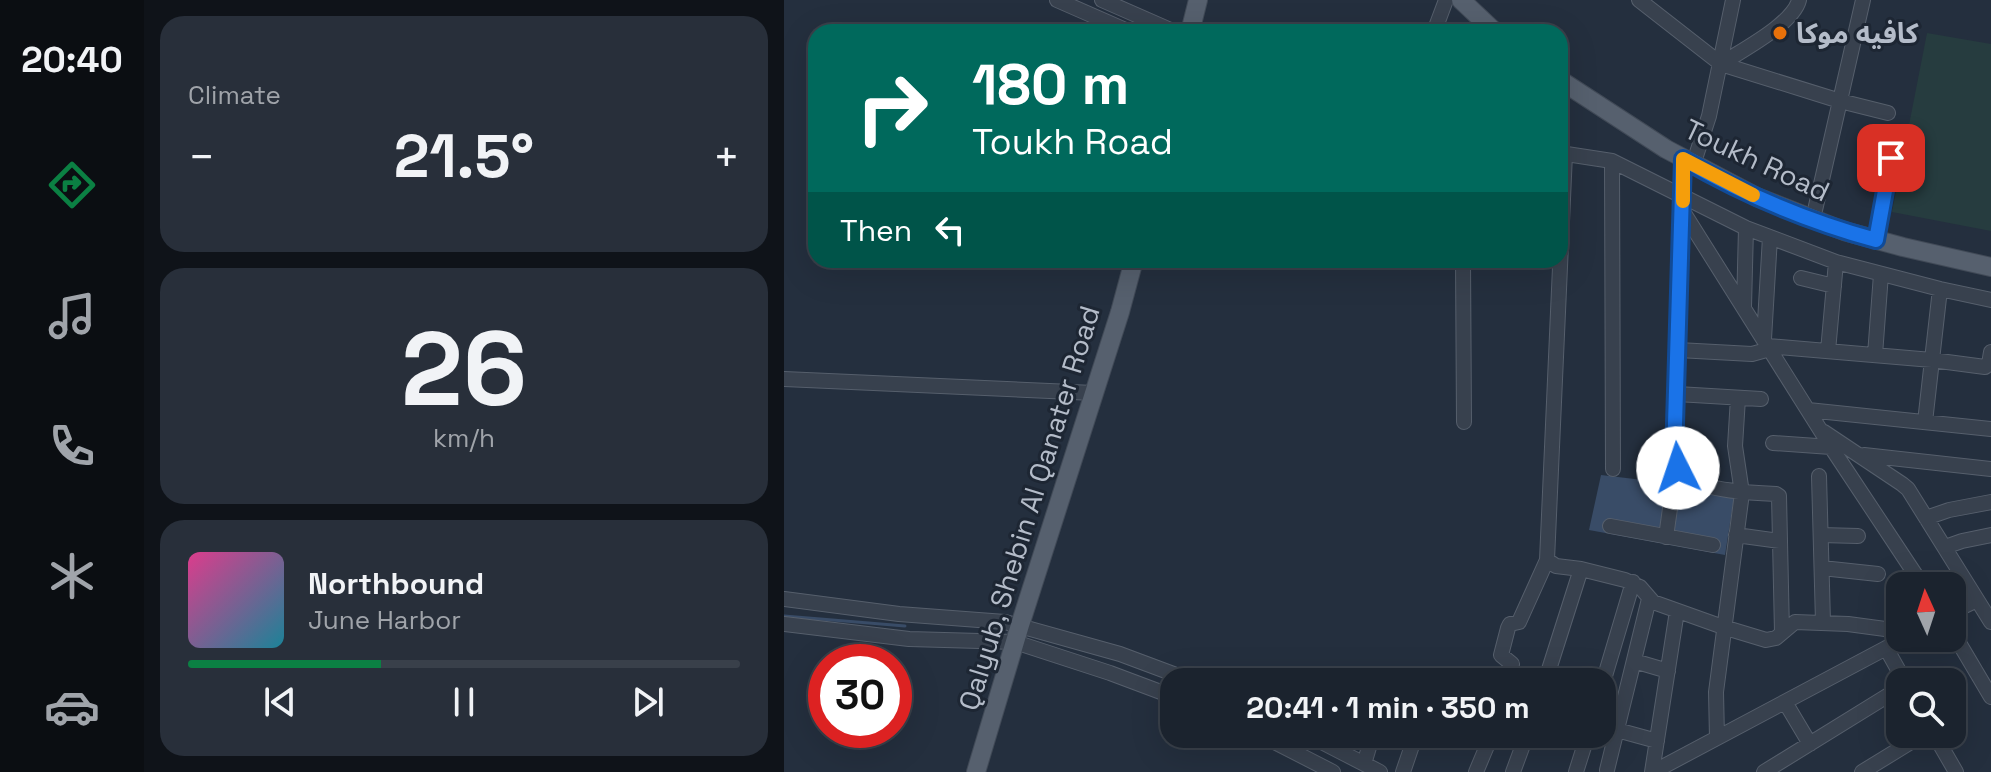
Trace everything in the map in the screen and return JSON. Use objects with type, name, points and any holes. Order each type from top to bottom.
[{"type":"main road","points":[[1192,24],[1196,0]]},
{"type":"main road","points":[[1461,0],[1481,24]]},
{"type":"main road","name":"Toukh Road","points":[[1568,85],[1688,162],[1757,197],[1876,240],[1991,267]]},
{"type":"main road","name":"Qalyub, Shebin Al Qanater Road","points":[[976,772],[1132,268]]},
{"type":"street","points":[[1057,0],[1112,24]]},
{"type":"street","points":[[1102,0],[1157,24]]},
{"type":"street","points":[[1437,24],[1446,0]]},
{"type":"street","points":[[1639,0],[1721,64],[1888,113]]},
{"type":"street","points":[[1733,0],[1709,116],[1688,162],[1683,203],[1674,457],[1678,468],[1696,483],[1742,493],[1779,496],[1782,632]]},
{"type":"street","points":[[1721,64],[1779,26],[1789,17],[1799,0]]},
{"type":"street","points":[[1813,219],[1863,0]]},
{"type":"street","points":[[1568,154],[1612,161],[1683,203],[1836,262],[1991,300]]},
{"type":"street","points":[[1876,240],[1891,158]]},
{"type":"street","points":[[1612,161],[1613,469]]},
{"type":"street","points":[[1683,203],[1767,345],[1914,572]]},
{"type":"street","points":[[1744,308],[1746,228]]},
{"type":"street","points":[[1678,350],[1743,354],[1761,352],[1767,345],[1770,237]]},
{"type":"street","points":[[1828,351],[1836,262]]},
{"type":"street","points":[[1463,268],[1464,422]]},
{"type":"street","points":[[1511,668],[1509,660],[1501,655],[1508,628],[1510,624],[1519,622],[1552,563],[1559,268]]},
{"type":"street","points":[[1875,355],[1881,274]]},
{"type":"street","points":[[1801,278],[1834,286]]},
{"type":"street","points":[[1925,422],[1940,289]]},
{"type":"street","points":[[1767,345],[1932,360],[1989,359]]},
{"type":"street","points":[[784,379],[1094,393]]},
{"type":"street","points":[[1677,394],[1761,399]]},
{"type":"street","points":[[1717,738],[1716,692],[1742,493],[1735,446],[1738,398]]},
{"type":"street","points":[[1808,410],[1991,429]]},
{"type":"street","points":[[1820,429],[1902,484],[1991,622]]},
{"type":"street","points":[[1773,443],[1831,447]]},
{"type":"street","points":[[1859,455],[1991,469]]},
{"type":"street","points":[[1666,537],[1678,468]]},
{"type":"street","points":[[1819,476],[1823,622]]},
{"type":"street","points":[[1926,518],[1991,502]]},
{"type":"street","points":[[1610,526],[1713,545]]},
{"type":"street","points":[[1736,535],[1780,541]]},
{"type":"street","points":[[1821,535],[1858,536]]},
{"type":"street","points":[[1945,547],[1991,535]]},
{"type":"street","points":[[1552,563],[1633,582],[1649,599],[1677,611],[1770,640],[1795,622],[1886,629]]},
{"type":"street","points":[[1822,568],[1878,574]]},
{"type":"street","points":[[1549,668],[1581,569]]},
{"type":"street","points":[[1607,668],[1633,582]]},
{"type":"street","points":[[784,599],[899,614],[989,620],[1160,692]]},
{"type":"street","points":[[1607,770],[1649,599]]},
{"type":"street","points":[[1966,605],[1977,600]]},
{"type":"street","points":[[1652,772],[1677,611]]},
{"type":"street","points":[[784,624],[909,639],[1018,634],[1120,654],[1160,669]]},
{"type":"street","points":[[1652,772],[1886,648]]},
{"type":"street","points":[[1964,652],[1991,697]]},
{"type":"street","points":[[1634,661],[1668,671]]},
{"type":"street","points":[[1764,772],[1886,697]]},
{"type":"street","points":[[1785,702],[1810,744]]},
{"type":"street","points":[[1617,730],[1657,741]]},
{"type":"street","points":[[1286,748],[1333,772]]},
{"type":"street","points":[[1337,748],[1380,772]]},
{"type":"street","points":[[1364,764],[1369,748]]},
{"type":"street","points":[[1403,772],[1411,748]]},
{"type":"street","points":[[1476,772],[1486,748]]},
{"type":"street","points":[[1513,772],[1522,748]]},
{"type":"street","points":[[1576,772],[1584,748]]},
{"type":"street","points":[[1862,772],[1901,748]]},
{"type":"street","points":[[1942,748],[1956,772]]},
{"type":"green space","points":[[1927,33],[1991,44],[1991,231],[1892,212]]},
{"type":"water","points":[[1601,475],[1735,491],[1725,555],[1589,530]]},
{"type":"waterway","points":[[784,616],[905,626]]},
{"type":"slow traffic","points":[[1683,201],[1683,159],[1753,195]]},
{"type":"place","name":"كافيه موكا","points":[[1780,33]]},
{"type":"route","points":[[1678,468],[1674,457],[1683,159],[1757,197],[1844,231],[1876,240],[1891,158]]}]
